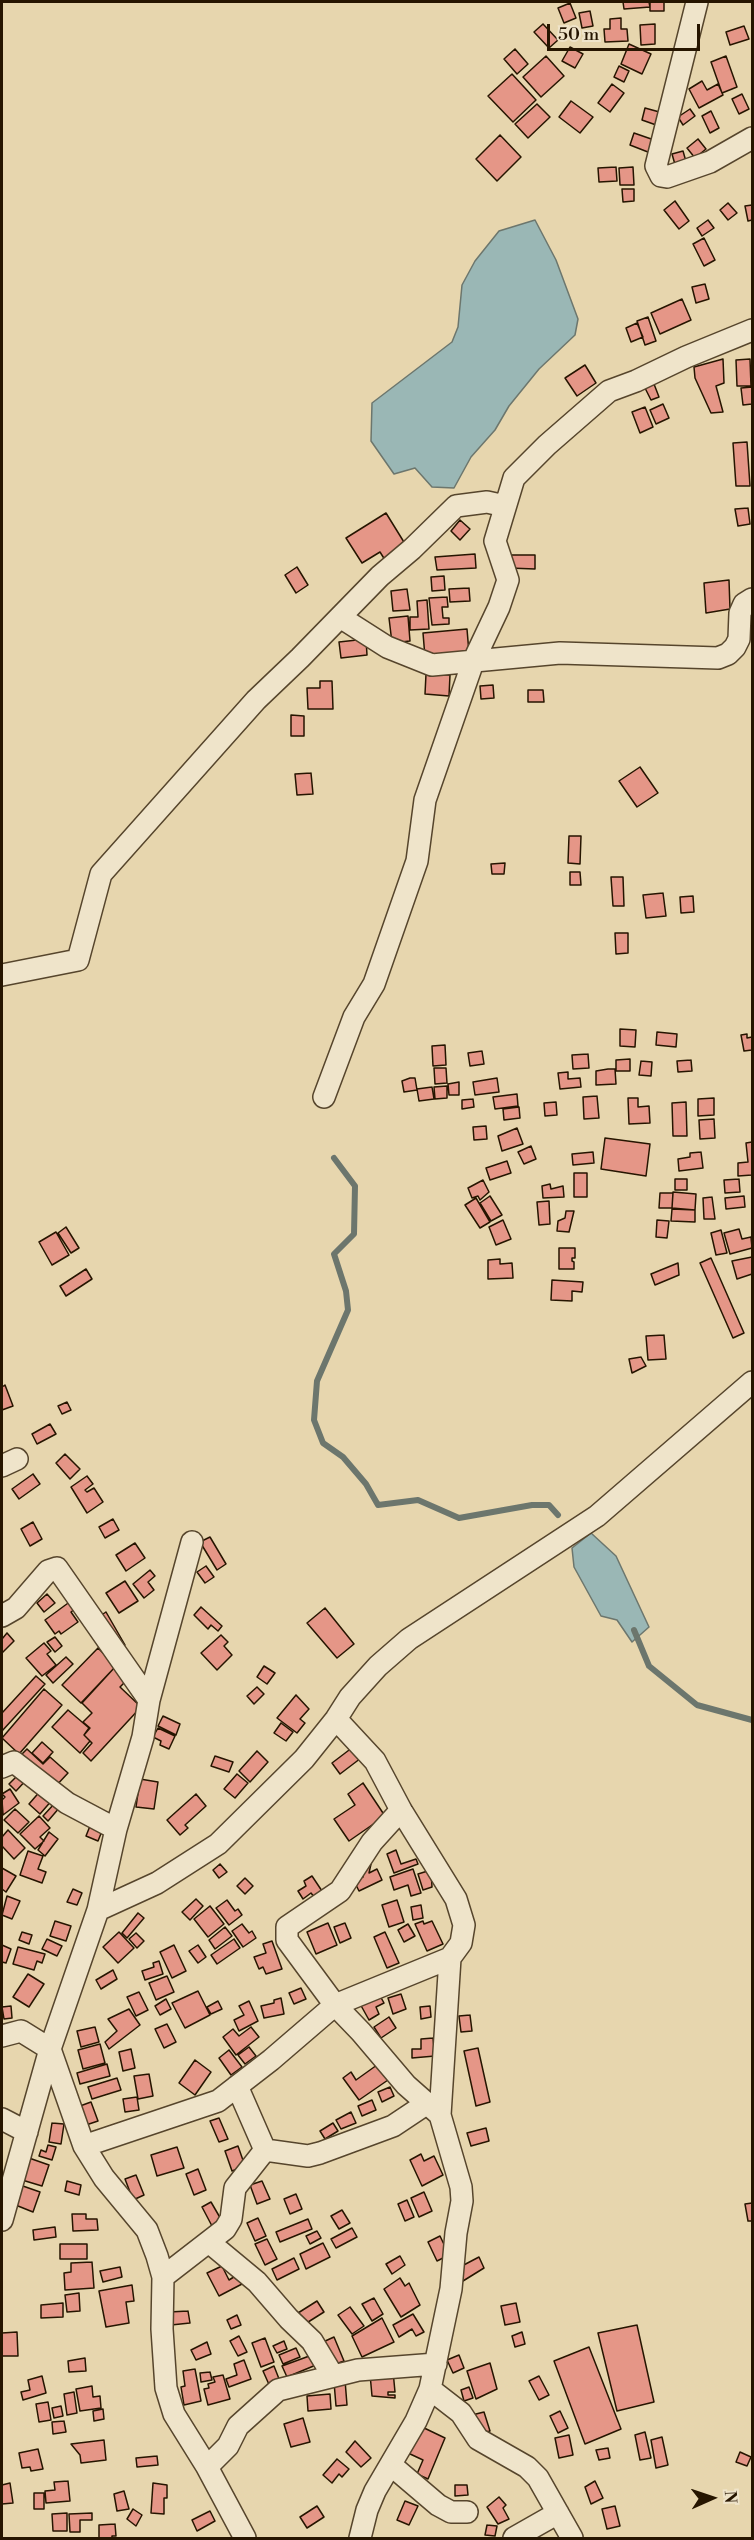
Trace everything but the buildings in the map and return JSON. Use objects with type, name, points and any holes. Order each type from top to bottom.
[{"type":"street","points":[[697,2],[656,165],[661,176],[667,177],[710,162],[753,138]]},
{"type":"street","points":[[324,1097],[354,1017],[374,984],[417,861],[425,800],[473,662],[499,607],[508,580],[495,541],[514,478],[547,445],[609,391],[753,330]]},
{"type":"street","points":[[2,975],[78,960],[101,874],[256,700],[456,506],[487,502],[505,506]]},
{"type":"street","points":[[340,617],[387,647],[432,665],[560,652],[718,658],[728,654],[735,647],[739,639],[740,613],[744,604],[753,599]]},
{"type":"street","points":[[98,1910],[157,1883],[218,1844],[304,1759],[336,1719],[350,1697],[409,1639],[597,1516],[753,1382]]},
{"type":"street","points":[[2,2220],[50,2049],[98,1910],[116,1829],[192,1542]]},
{"type":"street","points":[[2,1616],[16,1608],[51,1569],[57,1568],[149,1700]]},
{"type":"street","points":[[336,1719],[375,1761],[456,1899],[464,1925],[461,1943],[450,1958],[433,2109],[461,2187],[462,2201],[456,2233],[447,2317],[430,2389],[416,2421],[371,2501],[365,2537]]},
{"type":"street","points":[[2,1767],[14,1761],[67,1803],[116,1829]]},
{"type":"street","points":[[402,1810],[372,1842],[340,1891],[287,1927],[287,1940],[335,2005],[406,2085],[433,2109]]},
{"type":"street","points":[[84,2146],[218,2101],[335,2005],[450,1958]]},
{"type":"street","points":[[2,2036],[21,2031],[50,2049],[84,2146],[104,2178],[147,2230],[158,2256],[163,2277],[162,2329],[166,2388],[174,2414],[207,2467],[244,2538]]},
{"type":"street","points":[[237,2086],[265,2150]]},
{"type":"street","points":[[265,2150],[308,2156],[393,2126],[433,2109]]},
{"type":"street","points":[[2,2119],[27,2132]]},
{"type":"street","points":[[163,2277],[210,2243],[225,2229],[231,2219],[235,2188],[265,2150]]},
{"type":"street","points":[[210,2243],[235,2261],[257,2282],[289,2319],[312,2341],[333,2376]]},
{"type":"street","points":[[207,2467],[228,2446],[238,2426],[278,2390],[358,2370],[436,2364]]},
{"type":"street","points":[[430,2389],[461,2413],[478,2439],[527,2468],[538,2478],[572,2538]]},
{"type":"street","points":[[391,2465],[438,2505],[451,2512],[467,2512]]},
{"type":"street","points":[[514,2538],[558,2513]]},
{"type":"water","points":[[535,220],[556,260],[578,319],[575,335],[539,369],[509,406],[495,430],[471,457],[454,488],[432,487],[415,468],[394,474],[371,441],[372,403],[452,342],[458,327],[462,285],[475,261],[499,231]]},
{"type":"water","points":[[591,1533],[616,1556],[649,1627],[632,1642],[617,1620],[601,1616],[574,1567],[572,1548]]},
{"type":"waterway","points":[[334,1158],[355,1186],[354,1234],[334,1254],[346,1291],[348,1310],[317,1381],[314,1420],[323,1443],[343,1457],[366,1484],[378,1505],[418,1500],[459,1518],[532,1505],[549,1505],[558,1515]]},
{"type":"waterway","points":[[634,1630],[649,1666],[697,1705],[752,1720]]}]
